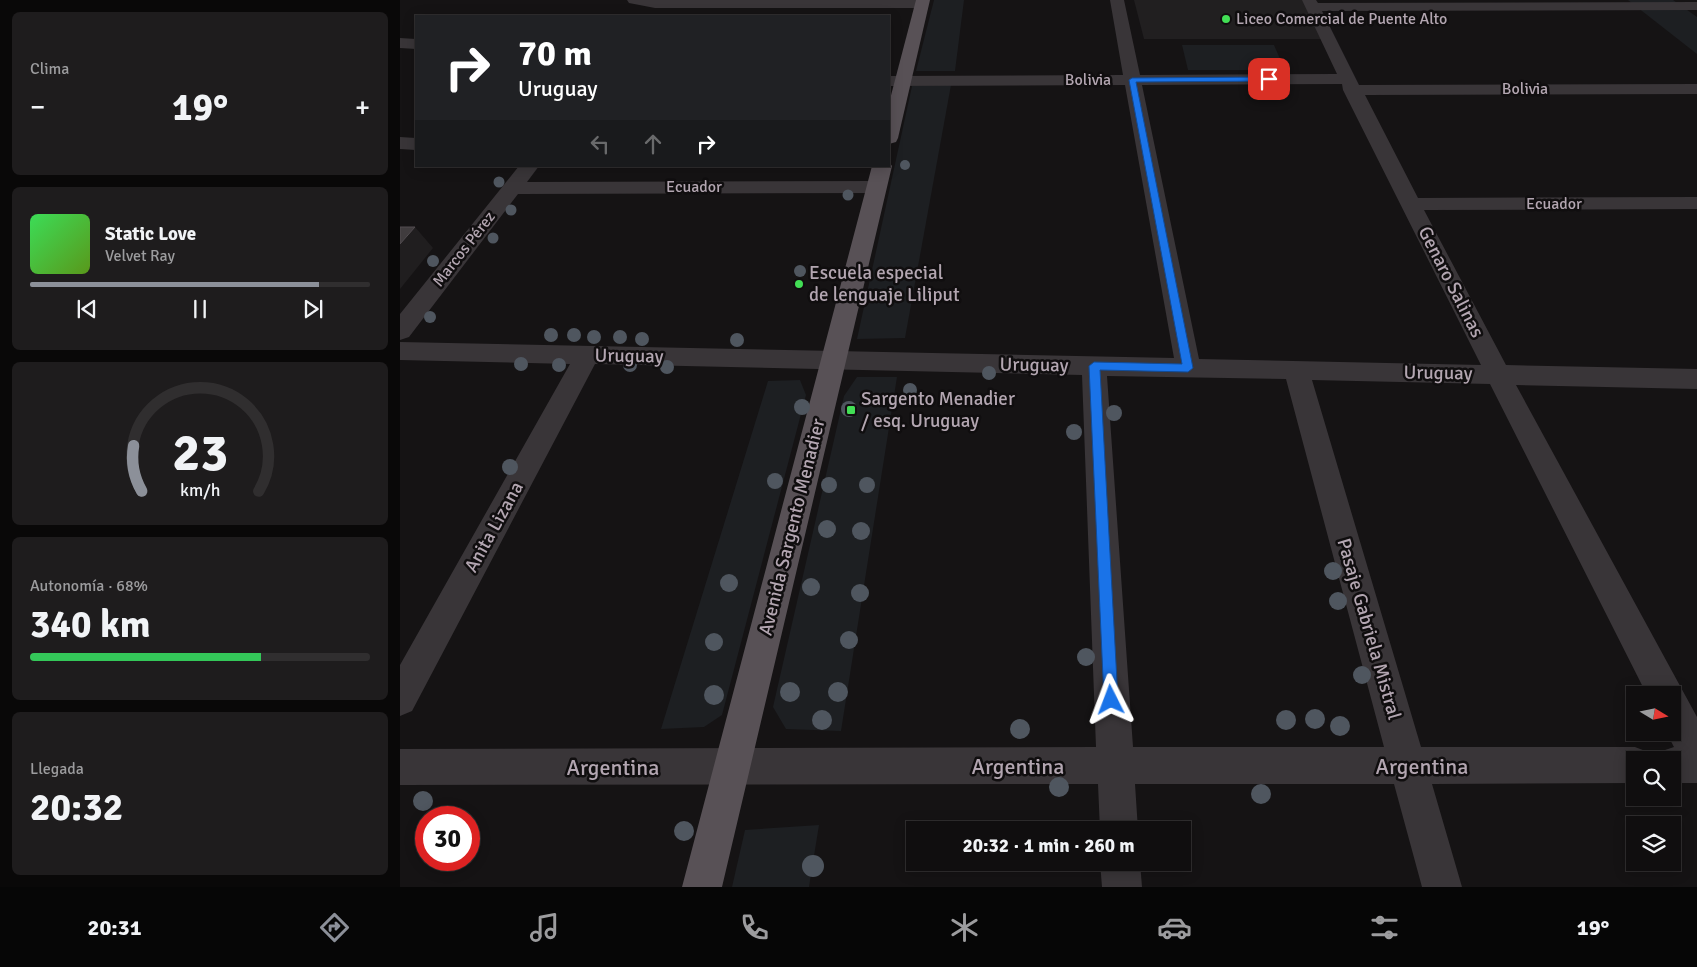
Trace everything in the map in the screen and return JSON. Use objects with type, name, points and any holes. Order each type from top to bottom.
[{"type":"main road","points":[[890,130],[896,80],[923,2]]},
{"type":"main road","name":"Avenida Sargento Menadier","points":[[702,887],[879,177]]},
{"type":"street","points":[[634,0],[657,2],[923,2]]},
{"type":"street","points":[[1117,0],[1188,368]]},
{"type":"street","points":[[647,15],[657,2]]},
{"type":"street","points":[[1310,4],[1697,6]]},
{"type":"street","name":"Genaro Salinas","points":[[1310,4],[1498,374],[1661,686]]},
{"type":"street","points":[[400,43],[415,44]]},
{"type":"street","name":"Bolivia","points":[[896,80],[1132,80],[1697,88]]},
{"type":"street","points":[[400,143],[415,144]]},
{"type":"street","name":"Marcos Pérez","points":[[400,331],[527,167]]},
{"type":"street","name":"Ecuador","points":[[512,188],[879,177]]},
{"type":"street","name":"Ecuador","points":[[1411,204],[1697,204]]},
{"type":"street","name":"Uruguay","points":[[400,351],[1697,379]]},
{"type":"street","name":"Anita Lizana","points":[[400,699],[587,355]]},
{"type":"street","points":[[1094,366],[1118,821]]},
{"type":"street","name":"Pasaje Gabriela Mistral","points":[[1296,370],[1442,887]]},
{"type":"street","points":[[1681,724],[1697,754]]},
{"type":"street","name":"Argentina","points":[[400,767],[1626,765]]},
{"type":"street","points":[[1681,765],[1697,765]]},
{"type":"street","points":[[1121,871],[1122,887]]},
{"type":"shaded area","points":[[934,0],[964,0],[955,71],[916,71]]},
{"type":"shaded area","name":"Liceo Comercial de Puente Alto","points":[[1134,0],[1304,0],[1323,39],[1144,39]]},
{"type":"shaded area","points":[[1628,0],[1673,0],[1697,17],[1697,54]]},
{"type":"shaded area","points":[[1182,45],[1274,45],[1285,70],[1188,70]]},
{"type":"shaded area","points":[[951,85],[905,338],[857,339],[912,86]]},
{"type":"shaded area","points":[[857,377],[897,377],[841,731],[786,729],[773,707],[844,396]]},
{"type":"shaded area","points":[[800,380],[806,395],[722,715],[704,727],[661,729],[768,381]]},
{"type":"shaded area","points":[[819,825],[809,887],[732,887],[745,830]]},
{"type":"building","points":[[400,227],[415,227],[400,244]]},
{"type":"place","name":"Liceo Comercial de Puente Alto","points":[[1226,19]]},
{"type":"place","name":"Escuela especial de lenguaje Liliput","points":[[799,284]]},
{"type":"place","name":"Sargento Menadier / esq. Uruguay","points":[[851,410]]},
{"type":"route","points":[[1111,700],[1094,366],[1188,368],[1132,80],[1269,79]]}]
